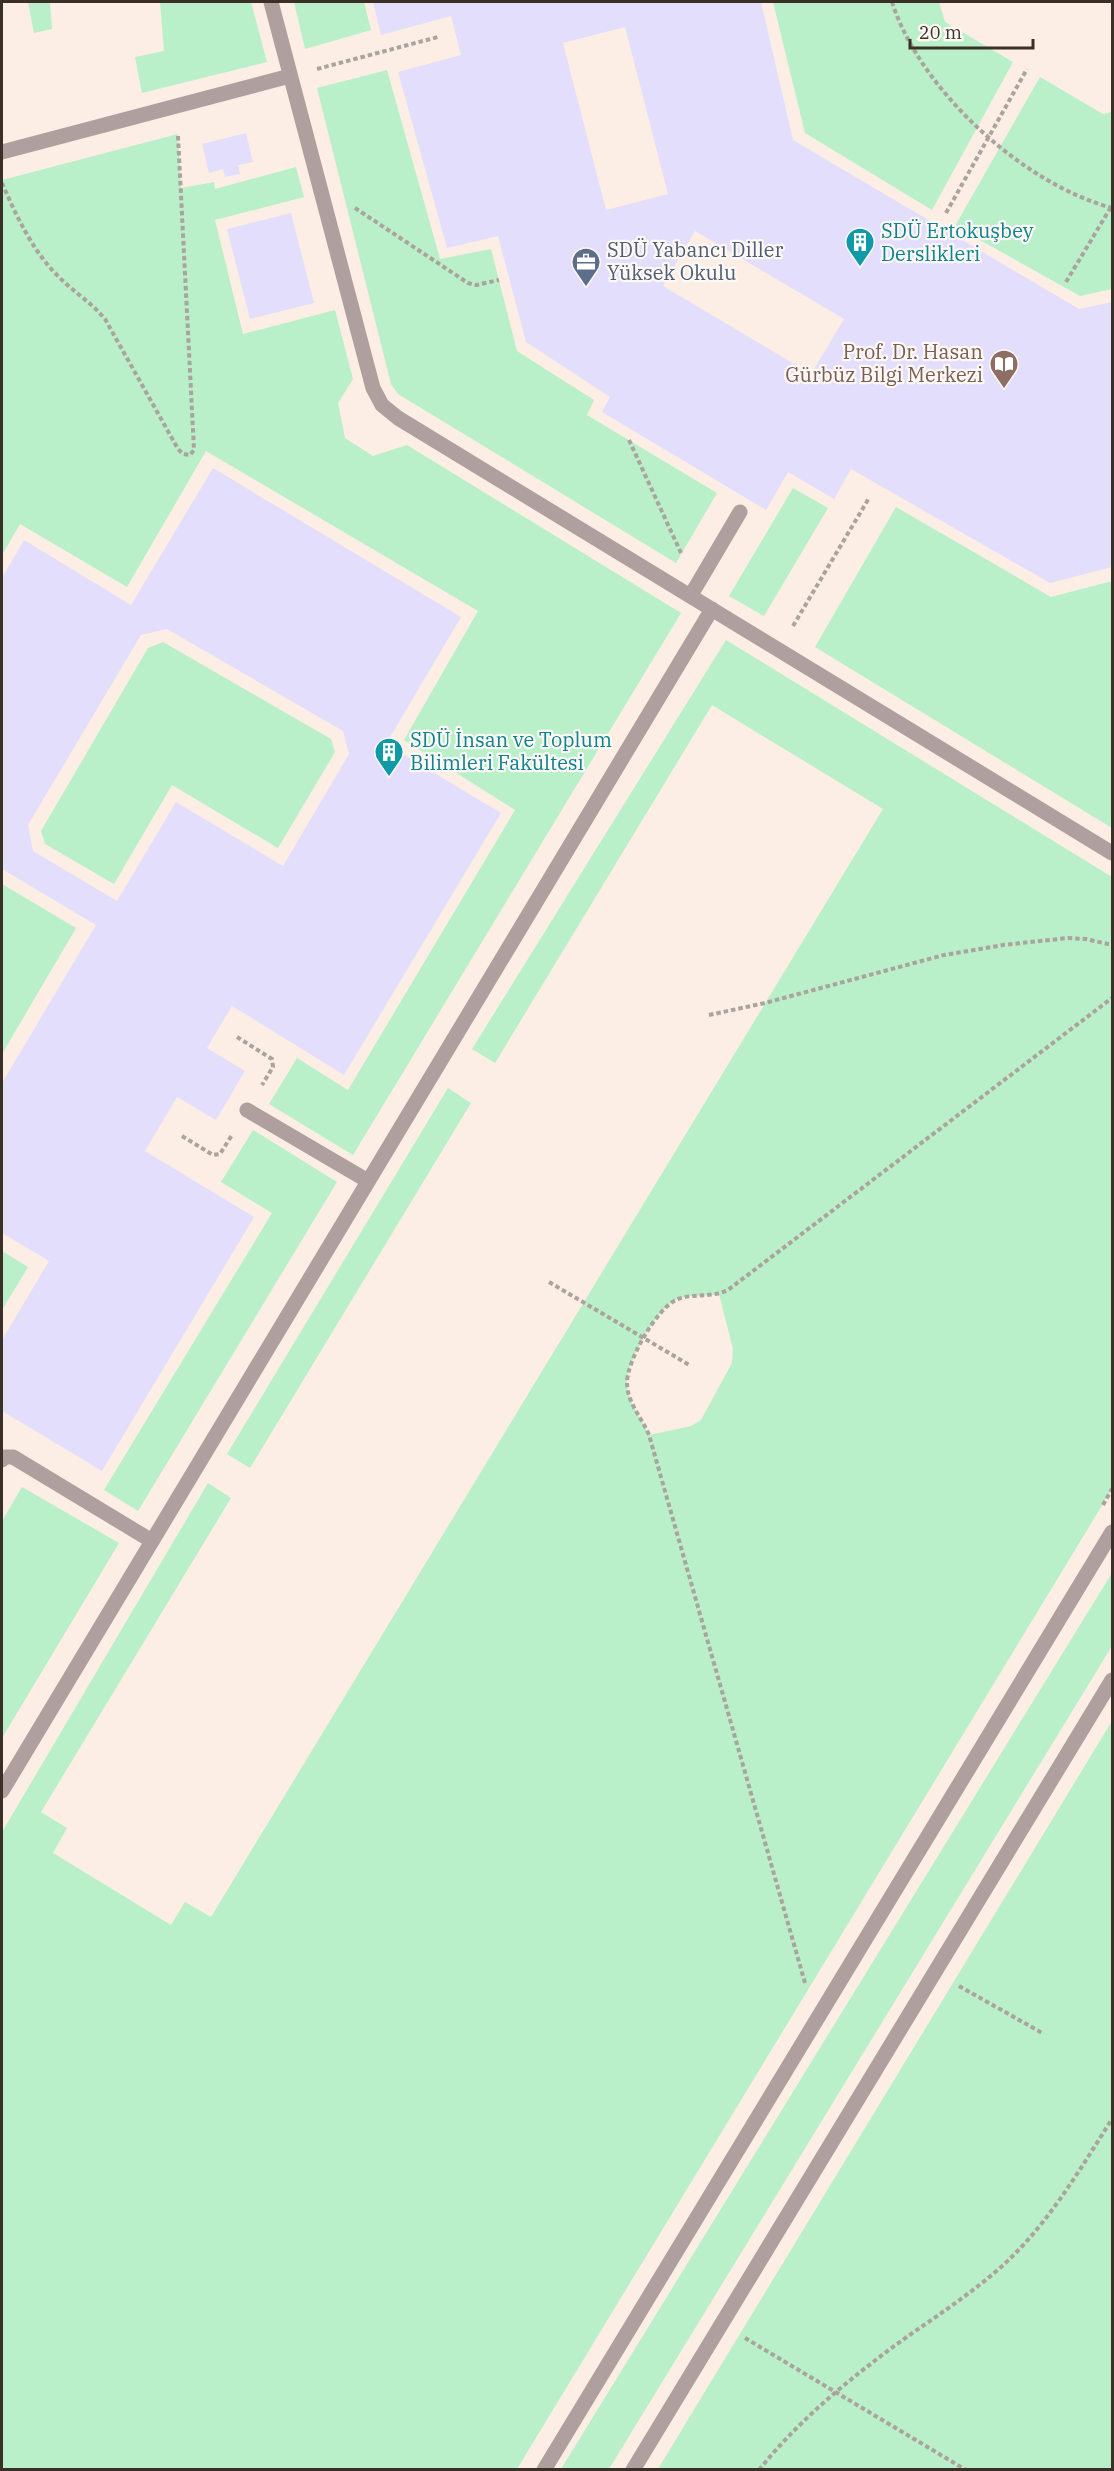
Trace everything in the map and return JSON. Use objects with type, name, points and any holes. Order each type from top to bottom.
[{"type":"street","points":[[272,2],[374,388],[382,405],[398,418],[694,590],[712,609],[1113,853]]},
{"type":"street","points":[[2,152],[290,76]]},
{"type":"street","points":[[694,590],[740,512]]},
{"type":"street","points":[[2,1791],[712,609]]},
{"type":"street","points":[[247,1110],[368,1181]]},
{"type":"street","points":[[2,1460],[4,1457],[14,1457],[152,1541]]},
{"type":"street","points":[[544,2469],[1113,1532]]},
{"type":"street","points":[[633,2469],[1113,1680]]},
{"type":"path","points":[[892,2],[920,57],[958,107],[988,138],[1049,181],[1112,207],[1066,282]]},
{"type":"path","points":[[290,76],[438,37]]},
{"type":"path","points":[[946,213],[1027,69]]},
{"type":"path","points":[[2,183],[16,215],[36,248],[57,275],[98,310],[105,319],[178,448],[183,454],[190,455],[194,450],[176,106]]},
{"type":"path","points":[[319,183],[468,283],[476,285],[499,280]]},
{"type":"path","points":[[629,440],[694,590]]},
{"type":"path","points":[[779,650],[869,498]]},
{"type":"path","points":[[709,1015],[765,1003],[944,956],[1003,945],[1068,938],[1113,945]]},
{"type":"path","points":[[807,1992],[649,1435],[630,1399],[627,1384],[629,1372],[644,1339],[658,1316],[676,1300],[709,1296],[728,1290],[1113,998]]},
{"type":"path","points":[[549,1282],[691,1366]]},
{"type":"path","points":[[953,1983],[1044,2034]]},
{"type":"path","points":[[759,2469],[778,2446],[835,2391],[1000,2268],[1037,2231],[1113,2119]]},
{"type":"path","points":[[740,2335],[966,2469]]},
{"type":"shaded area","points":[[2,2],[1112,2],[1112,2469],[2,2469]]},
{"type":"green space","points":[[28,2],[50,2],[52,29],[34,33]]},
{"type":"green space","points":[[160,2],[251,2],[267,62],[142,93],[135,57],[164,51]]},
{"type":"green space","points":[[294,2],[364,2],[371,30],[305,49]]},
{"type":"green space","points":[[773,2],[939,2],[945,22],[1013,62],[932,210],[805,133]]},
{"type":"green space","points":[[387,70],[440,259],[491,249],[517,351],[594,400],[587,415],[717,493],[676,563],[398,394],[391,384],[317,88]]},
{"type":"green space","points":[[1040,77],[1103,114],[1112,112],[1112,289],[1080,296],[955,226]]},
{"type":"green space","points":[[178,134],[181,188],[214,182],[215,189],[296,167],[304,197],[215,220],[243,334],[335,310],[353,379],[338,403],[345,438],[373,456],[407,445],[681,613],[353,1155],[269,1104],[297,1058],[348,1090],[515,810],[404,740],[478,611],[206,451],[127,587],[20,524],[2,555],[2,180]]},
{"type":"green space","points":[[793,488],[828,508],[764,616],[729,596]]},
{"type":"green space","points":[[896,507],[1051,597],[1112,581],[1112,828],[815,647]]},
{"type":"green space","points":[[726,640],[1112,877],[1112,1489],[517,2469],[2,2469],[2,1832],[208,1483],[231,1498],[41,1812],[67,1828],[53,1853],[171,1925],[185,1902],[211,1917],[883,809],[712,705],[495,1063],[472,1049]],"holes":[[[719,1294],[733,1349],[732,1363],[701,1420],[691,1426],[649,1435],[633,1404],[627,1384],[637,1350],[661,1313],[678,1299]]]},
{"type":"green space","points":[[163,642],[331,739],[335,752],[278,848],[172,785],[114,884],[45,844],[41,831],[148,648]]},
{"type":"green space","points":[[2,884],[76,928],[2,1054]]},
{"type":"green space","points":[[448,1088],[471,1103],[250,1468],[227,1454]]},
{"type":"green space","points":[[253,1130],[337,1182],[138,1511],[104,1490],[272,1213],[221,1182]]},
{"type":"green space","points":[[2,1251],[28,1267],[2,1310]]},
{"type":"green space","points":[[22,1487],[119,1543],[2,1738],[2,1521]]},
{"type":"green space","points":[[1112,1573],[1112,1646],[609,2469],[561,2469]]},
{"type":"green space","points":[[1112,1721],[1112,2469],[658,2469]]},
{"type":"building","name":"SDÜ Ertokuşbey Derslikleri","points":[[373,2],[761,2],[793,140],[1079,309],[1112,302],[1112,567],[1050,583],[851,469],[834,499],[788,472],[766,510],[602,412],[610,397],[526,342],[498,236],[447,248],[398,72],[461,55],[451,16],[381,35]],"holes":[[[625,27],[668,194],[606,210],[563,43]],[[695,231],[844,319],[811,374],[663,286]]]},
{"type":"building","points":[[246,133],[253,162],[238,165],[240,174],[225,177],[223,169],[209,173],[202,144]]},
{"type":"building","points":[[291,213],[314,303],[250,319],[227,229]]},
{"type":"building","name":"SDÜ İnsan ve Toplum Bilimleri Fakültesi","points":[[213,468],[461,617],[386,744],[501,813],[344,1075],[232,1006],[207,1048],[245,1071],[216,1120],[177,1097],[145,1151],[254,1217],[102,1471],[2,1411],[2,1340],[49,1261],[2,1233],[2,1083],[96,925],[2,869],[2,578],[24,540],[131,605]],"holes":[[[167,629],[343,731],[349,754],[283,866],[176,802],[117,901],[33,851],[28,825],[141,635]]]},
{"type":"place","name":"SDÜ Ertokuşbey Derslikleri","points":[[860,268]]},
{"type":"place","name":"SDÜ Yabancı Diller Yüksek Okulu","points":[[586,288]]},
{"type":"place","name":"Prof. Dr. Hasan Gürbüz Bilgi Merkezi","points":[[1004,390]]},
{"type":"place","name":"SDÜ İnsan ve Toplum Bilimleri Fakültesi","points":[[389,778]]}]
